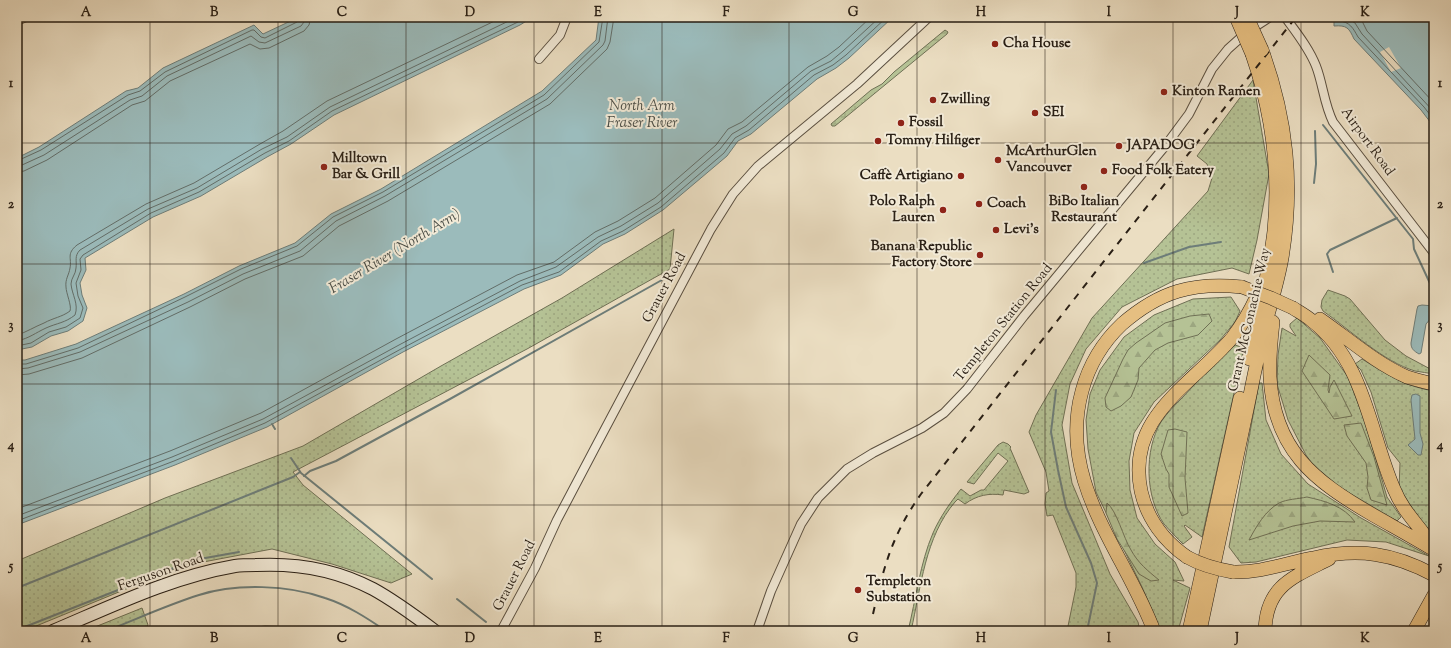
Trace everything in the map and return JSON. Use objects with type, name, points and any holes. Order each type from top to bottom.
[{"type":"main road","name":"Grant McConachie Way","points":[[1200,631],[1252,385],[1278,275],[1284,244],[1287,216],[1287,158],[1281,114],[1274,87],[1257,52],[1236,17]]},
{"type":"main road","name":"Grant McConachie Way","points":[[1189,631],[1269,264],[1275,216],[1276,159],[1257,52],[1247,17]]},
{"type":"main road","points":[[1269,264],[1257,296],[1242,324],[1222,348],[1161,408],[1151,423],[1143,441],[1139,470],[1140,488],[1145,506],[1153,522],[1177,551],[1201,564],[1220,570],[1232,572],[1257,571],[1314,557],[1357,553],[1392,557],[1414,564],[1434,575]]},
{"type":"main road","points":[[1278,275],[1271,347],[1270,377],[1272,396],[1277,415],[1290,446],[1304,464],[1332,490],[1433,550]]},
{"type":"main road","points":[[1154,631],[1145,609],[1100,523],[1083,477],[1078,455],[1077,436],[1081,395],[1091,366],[1106,341],[1120,326],[1142,308],[1168,294],[1188,288],[1218,285],[1253,288],[1269,291],[1324,322],[1372,357],[1396,371],[1416,380],[1434,384]]},
{"type":"main road","points":[[1294,306],[1323,330],[1335,343],[1348,362],[1363,395],[1394,490],[1405,510],[1420,529],[1433,550]]},
{"type":"main road","points":[[1265,631],[1271,602],[1284,584],[1302,572],[1340,554]]},
{"type":"main road","points":[[1414,631],[1434,595]]},
{"type":"main road","points":[[1424,631],[1434,613]]},
{"type":"street","points":[[17,21],[26,17]]},
{"type":"street","points":[[539,59],[560,35],[567,17]]},
{"type":"street","name":"Grauer Road","points":[[501,631],[535,568],[557,520],[710,230],[733,194],[758,166],[857,84],[929,17]]},
{"type":"street","name":"Templeton Station Road","points":[[757,631],[771,591],[801,524],[818,498],[847,470],[873,453],[922,428],[944,413],[967,389],[1024,316],[1166,145],[1189,114],[1212,69],[1228,49],[1247,32],[1270,17]]},
{"type":"street","name":"Airport Road","points":[[1284,17],[1313,57],[1320,77],[1327,108],[1333,122],[1434,253]]},
{"type":"street","name":"Ferguson Road","points":[[53,631],[175,581],[236,566],[284,564],[334,573],[360,583],[402,606],[436,631]]},
{"type":"green space","points":[[945,30],[948,32],[947,34],[835,126],[832,126],[831,124],[871,90],[882,84],[894,72]]},
{"type":"green space","points":[[1253,80],[1269,174],[1249,274],[1232,268],[1177,279],[1122,307],[1086,349],[1070,384],[1062,425],[1072,483],[1110,574],[1138,622],[1140,631],[1067,631],[1076,587],[1076,573],[1053,515],[1047,516],[1045,504],[1046,493],[1049,491],[1046,472],[1029,432],[1036,415],[1092,318],[1208,191],[1212,178],[1207,164],[1197,156]]},
{"type":"green space","points":[[674,229],[670,269],[527,349],[293,472],[303,485],[412,574],[391,583],[332,564],[272,549],[182,566],[24,631],[17,631],[17,561],[165,498],[303,446],[562,298]]},
{"type":"green space","points":[[1328,290],[1350,299],[1385,340],[1406,356],[1434,371],[1434,374],[1415,371],[1403,367],[1379,353],[1323,311],[1321,307],[1322,300]]},
{"type":"green space","points":[[1231,297],[1240,311],[1235,322],[1220,340],[1154,402],[1134,433],[1129,461],[1130,490],[1137,518],[1155,544],[1175,562],[1184,581],[1173,580],[1190,588],[1178,631],[1160,631],[1142,587],[1096,492],[1088,449],[1086,420],[1090,394],[1100,370],[1124,337],[1154,315],[1193,299]]},
{"type":"green space","points":[[1209,314],[1212,321],[1198,335],[1168,343],[1155,350],[1139,368],[1138,380],[1131,397],[1121,406],[1111,411],[1106,407],[1105,398],[1128,350],[1165,323],[1190,316]]},
{"type":"green space","points":[[1297,318],[1320,338],[1348,377],[1364,419],[1387,497],[1401,517],[1397,521],[1336,485],[1313,465],[1306,455],[1288,420],[1277,384],[1278,355],[1282,328],[1296,336],[1290,327],[1290,324]]},
{"type":"green space","points":[[1235,345],[1244,348],[1202,537],[1185,525],[1184,526],[1192,537],[1183,544],[1164,524],[1153,501],[1150,487],[1149,459],[1155,433],[1161,422],[1174,406]]},
{"type":"green space","points":[[1309,355],[1330,375],[1329,393],[1330,387],[1334,380],[1352,416],[1334,419],[1302,371]]},
{"type":"green space","points":[[1362,359],[1388,375],[1405,383],[1434,391],[1434,500],[1431,514],[1434,534],[1416,517],[1399,489],[1400,463],[1388,448],[1371,392],[1361,370],[1355,364]]},
{"type":"green space","points":[[1259,383],[1262,383],[1266,420],[1281,454],[1308,484],[1361,518],[1429,556],[1386,542],[1347,540],[1256,562],[1241,563],[1229,547]]},
{"type":"green space","points":[[1361,423],[1374,457],[1387,505],[1371,500],[1367,488],[1368,477],[1366,463],[1347,436],[1344,425]]},
{"type":"green space","points":[[1175,429],[1187,432],[1185,478],[1188,513],[1182,516],[1169,487],[1169,474],[1161,454],[1168,430]]},
{"type":"green space","points":[[1003,442],[1011,447],[1010,448],[1029,492],[1024,494],[1004,490],[1003,495],[983,495],[965,504],[958,499],[955,502],[937,531],[931,547],[921,580],[911,631],[908,631],[925,556],[936,527],[961,489],[970,496],[984,490],[1008,461],[998,453],[974,484],[967,482],[998,445]]},
{"type":"green space","points":[[1307,497],[1327,502],[1340,508],[1351,516],[1355,522],[1320,521],[1293,526],[1249,540],[1261,520],[1274,506],[1285,501]]},
{"type":"green space","points":[[1107,503],[1114,512],[1128,545],[1134,555],[1159,580],[1151,581],[1139,574],[1117,539],[1106,513]]},
{"type":"green space","points":[[142,608],[148,625],[144,631],[85,631]]},
{"type":"green space","points":[[265,626],[294,627],[316,631],[229,631]]},
{"type":"water","points":[[299,17],[533,17],[520,25],[334,115],[291,144],[201,196],[153,217],[85,258],[86,270],[80,283],[82,295],[87,308],[83,321],[68,331],[51,336],[32,347],[17,350],[17,158],[39,147],[126,91],[138,88],[163,68],[254,25],[263,34]]},
{"type":"water","name":"North Arm Fraser River","points":[[599,17],[893,17],[849,58],[836,68],[817,79],[751,134],[738,141],[727,156],[663,210],[625,234],[603,244],[561,275],[524,289],[403,352],[267,427],[175,465],[17,525],[17,360],[25,360],[76,344],[184,294],[239,266],[295,243],[331,214],[381,189],[542,91],[596,40]]},
{"type":"water","points":[[1334,17],[1434,17],[1434,127],[1421,110],[1354,39],[1351,32],[1345,27],[1334,26]]},
{"type":"water","points":[[1418,306],[1434,306],[1434,316],[1426,324],[1421,353],[1419,354],[1413,350],[1411,343],[1417,309]]},
{"type":"water","points":[[1416,394],[1420,396],[1420,433],[1423,444],[1421,455],[1418,455],[1408,445],[1415,439],[1411,400],[1412,395]]},
{"type":"pier","points":[[1389,47],[1401,68],[1391,72],[1380,52]]},
{"type":"waterway","points":[[1323,125],[1413,239],[1414,249],[1434,292]]},
{"type":"waterway","points":[[1314,183],[1316,164],[1315,131]]},
{"type":"waterway","points":[[1333,272],[1327,254],[1330,250],[1397,218]]},
{"type":"waterway","points":[[1144,263],[1189,247],[1221,242]]},
{"type":"waterway","points":[[304,476],[310,471],[336,461],[450,399],[669,276]]},
{"type":"waterway","points":[[1056,390],[1051,432],[1058,470],[1066,507],[1091,563],[1097,583],[1087,631]]},
{"type":"waterway","points":[[272,424],[275,429]]},
{"type":"waterway","points":[[291,458],[301,473],[432,579]]},
{"type":"waterway","points":[[17,588],[293,477],[300,472]]},
{"type":"waterway","points":[[17,630],[194,560],[239,552]]},
{"type":"waterway","points":[[106,631],[199,595],[214,591],[246,587],[279,588],[311,594],[341,604],[357,612],[386,631]]},
{"type":"waterway","points":[[457,599],[486,622]]},
{"type":"railway","points":[[873,614],[890,551],[903,523],[921,494],[1296,17]]},
{"type":"place","name":"Cha House","points":[[995,44]]},
{"type":"place","name":"Kinton Ramen","points":[[1164,92]]},
{"type":"place","name":"Zwilling","points":[[933,100]]},
{"type":"place","name":"SEI","points":[[1035,113]]},
{"type":"place","name":"Fossil","points":[[901,123]]},
{"type":"place","name":"Tommy Hilfiger","points":[[878,141]]},
{"type":"place","name":"JAPADOG","points":[[1119,146]]},
{"type":"place","name":"McArthurGlen Vancouver","points":[[998,160]]},
{"type":"place","name":"Milltown Bar & Grill","points":[[324,167]]},
{"type":"place","name":"Food Folk Eatery","points":[[1104,171]]},
{"type":"place","name":"Caffè Artigiano","points":[[961,176]]},
{"type":"place","name":"BiBo Italian Restaurant","points":[[1084,187]]},
{"type":"place","name":"Coach","points":[[979,204]]},
{"type":"place","name":"Polo Ralph Lauren","points":[[943,210]]},
{"type":"place","name":"Levi's","points":[[996,230]]},
{"type":"place","name":"Banana Republic Factory Store","points":[[980,255]]},
{"type":"place","name":"Templeton Substation","points":[[858,590]]},
{"type":"water label","name":"Fraser River (North Arm)","points":[[395,252]]}]
